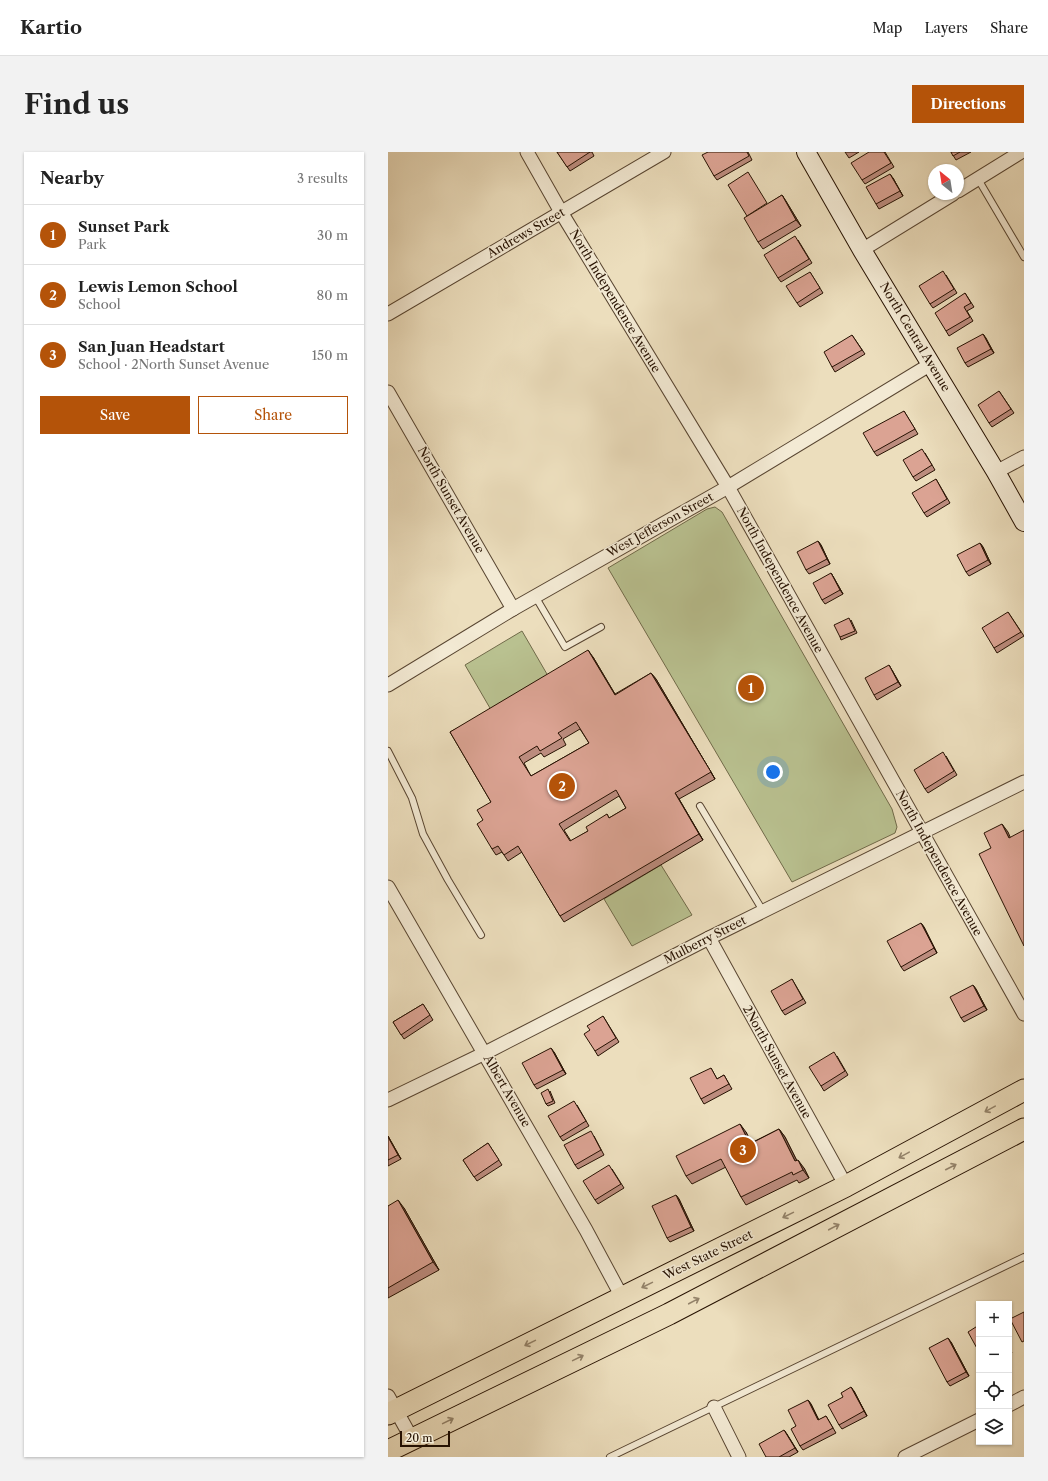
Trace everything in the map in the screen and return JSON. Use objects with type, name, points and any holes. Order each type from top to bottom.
[{"type":"main road","name":"North Central Avenue","points":[[806,152],[862,250],[996,472],[1024,522]]},
{"type":"main road","name":"West State Street","points":[[390,1407],[622,1297],[846,1186],[1024,1090]]},
{"type":"main road","points":[[388,1451],[669,1314],[1024,1129]]},
{"type":"street","name":"North Independence Avenue","points":[[527,152],[561,212],[728,487],[1023,1011]]},
{"type":"street","name":"Andrews Street","points":[[388,314],[664,152]]},
{"type":"street","points":[[964,187],[1021,152]]},
{"type":"street","points":[[862,250],[943,200]]},
{"type":"street","name":"West Jefferson Street","points":[[388,685],[513,608],[728,487],[931,364]]},
{"type":"street","name":"North Sunset Avenue","points":[[388,392],[513,608]]},
{"type":"street","points":[[996,472],[1024,457]]},
{"type":"street","name":"Mulberry Street","points":[[388,1100],[485,1053],[762,911],[1024,782]]},
{"type":"street","name":"Albert Avenue","points":[[388,887],[485,1053],[582,1223],[622,1297]]},
{"type":"street","name":"2North Sunset Avenue","points":[[708,938],[846,1186]]},
{"type":"street","points":[[1012,1403],[1024,1397]]},
{"type":"street","points":[[390,1407],[412,1439]]},
{"type":"street","points":[[714,1407],[739,1457]]},
{"type":"street","points":[[905,1457],[976,1422]]},
{"type":"lane","points":[[978,179],[1024,257]]},
{"type":"lane","points":[[535,596],[566,647],[601,627]]},
{"type":"lane","points":[[388,751],[412,798],[423,834],[448,880],[481,935]]},
{"type":"lane","points":[[700,806],[762,911]]},
{"type":"lane","points":[[610,1457],[1024,1257]]},
{"type":"green space","points":[[715,507],[722,512],[892,809],[897,827],[895,833],[792,882],[608,568],[707,509]]},
{"type":"green space","points":[[522,631],[551,681],[494,715],[465,665]]},
{"type":"green space","points":[[661,865],[692,915],[632,946],[604,899]]},
{"type":"building","points":[[557,152],[590,152],[567,167]]},
{"type":"building","points":[[708,152],[747,152],[749,156],[714,176],[702,155]]},
{"type":"building","points":[[869,152],[884,152],[891,163],[862,180],[851,163]]},
{"type":"building","points":[[951,152],[960,152],[953,156]]},
{"type":"building","points":[[748,172],[767,203],[747,216],[728,185]]},
{"type":"building","points":[[890,174],[900,191],[876,204],[866,187]]},
{"type":"building","points":[[782,195],[796,220],[758,242],[744,218]]},
{"type":"building","points":[[795,236],[809,259],[778,278],[764,255]]},
{"type":"building","points":[[943,271],[954,289],[930,304],[919,286]]},
{"type":"building","points":[[810,272],[820,288],[797,303],[786,286]]},
{"type":"building","points":[[965,293],[971,303],[964,307],[970,317],[946,331],[935,313]]},
{"type":"building","points":[[983,334],[991,349],[965,363],[957,348]]},
{"type":"building","points":[[852,335],[862,350],[832,367],[824,352]]},
{"type":"building","points":[[999,391],[1011,409],[989,423],[978,405]]},
{"type":"building","points":[[904,411],[915,429],[874,452],[863,433]]},
{"type":"building","points":[[922,449],[932,465],[913,477],[903,460]]},
{"type":"building","points":[[936,479],[947,499],[924,513],[912,493]]},
{"type":"building","points":[[818,541],[827,559],[806,570],[797,552]]},
{"type":"building","points":[[980,543],[988,560],[966,572],[957,555]]},
{"type":"building","points":[[831,573],[840,590],[822,600],[813,583]]},
{"type":"building","points":[[1008,612],[1021,632],[994,648],[982,628]]},
{"type":"building","points":[[849,618],[855,631],[840,637],[834,625]]},
{"type":"building","points":[[588,650],[615,695],[651,673],[711,772],[675,793],[699,834],[560,916],[518,846],[504,855],[498,846],[492,849],[477,824],[483,820],[477,810],[491,802],[450,732]],"holes":[[[576,722],[589,743],[531,776],[519,757],[537,746],[540,751],[562,738],[558,733]],[[616,790],[626,808],[609,818],[607,814],[586,827],[588,831],[570,841],[559,824]]]},
{"type":"building","points":[[889,665],[898,682],[874,695],[865,678]]},
{"type":"building","points":[[943,752],[954,771],[925,789],[914,770]]},
{"type":"building","points":[[1002,824],[1009,838],[1024,830],[1024,946],[979,854],[991,848],[984,833]]},
{"type":"building","points":[[921,923],[934,948],[901,967],[887,941]]},
{"type":"building","points":[[792,979],[803,999],[782,1011],[771,991]]},
{"type":"building","points":[[973,985],[984,1006],[961,1018],[950,997]]},
{"type":"building","points":[[423,1004],[430,1015],[401,1035],[393,1022]]},
{"type":"building","points":[[603,1016],[616,1038],[595,1051],[584,1034],[590,1030],[587,1026]]},
{"type":"building","points":[[551,1048],[563,1070],[534,1085],[522,1063]]},
{"type":"building","points":[[834,1052],[845,1071],[821,1086],[809,1067]]},
{"type":"building","points":[[711,1068],[717,1079],[724,1075],[729,1084],[701,1099],[690,1078]]},
{"type":"building","points":[[548,1089],[553,1101],[546,1104],[541,1093]]},
{"type":"building","points":[[574,1101],[586,1121],[560,1137],[548,1116]]},
{"type":"building","points":[[740,1124],[750,1144],[779,1129],[795,1161],[798,1160],[803,1170],[793,1175],[792,1172],[741,1197],[721,1159],[686,1176],[676,1156]]},
{"type":"building","points":[[591,1131],[601,1150],[575,1165],[564,1145]]},
{"type":"building","points":[[388,1137],[398,1155],[388,1160]]},
{"type":"building","points":[[488,1143],[499,1160],[474,1177],[463,1160]]},
{"type":"building","points":[[609,1165],[621,1184],[595,1200],[583,1181]]},
{"type":"building","points":[[676,1195],[691,1227],[667,1238],[652,1206]]},
{"type":"building","points":[[398,1200],[433,1262],[388,1288],[388,1206]]},
{"type":"building","points":[[1024,1312],[1024,1341],[1022,1342],[1012,1323],[1012,1318]]},
{"type":"building","points":[[976,1327],[976,1347],[968,1332]]},
{"type":"building","points":[[948,1338],[966,1372],[947,1382],[929,1348]]},
{"type":"building","points":[[851,1387],[864,1411],[839,1425],[828,1405],[843,1397],[841,1393]]},
{"type":"building","points":[[808,1400],[818,1420],[826,1416],[833,1428],[800,1446],[791,1429],[796,1426],[788,1410]]},
{"type":"building","points":[[784,1430],[795,1448],[779,1457],[766,1457],[759,1444]]},
{"type":"place","name":"Sunset Park","points":[[751,688]]},
{"type":"place","name":"Lewis Lemon School","points":[[562,786]]},
{"type":"place","name":"San Juan Headstart","points":[[743,1150]]}]
